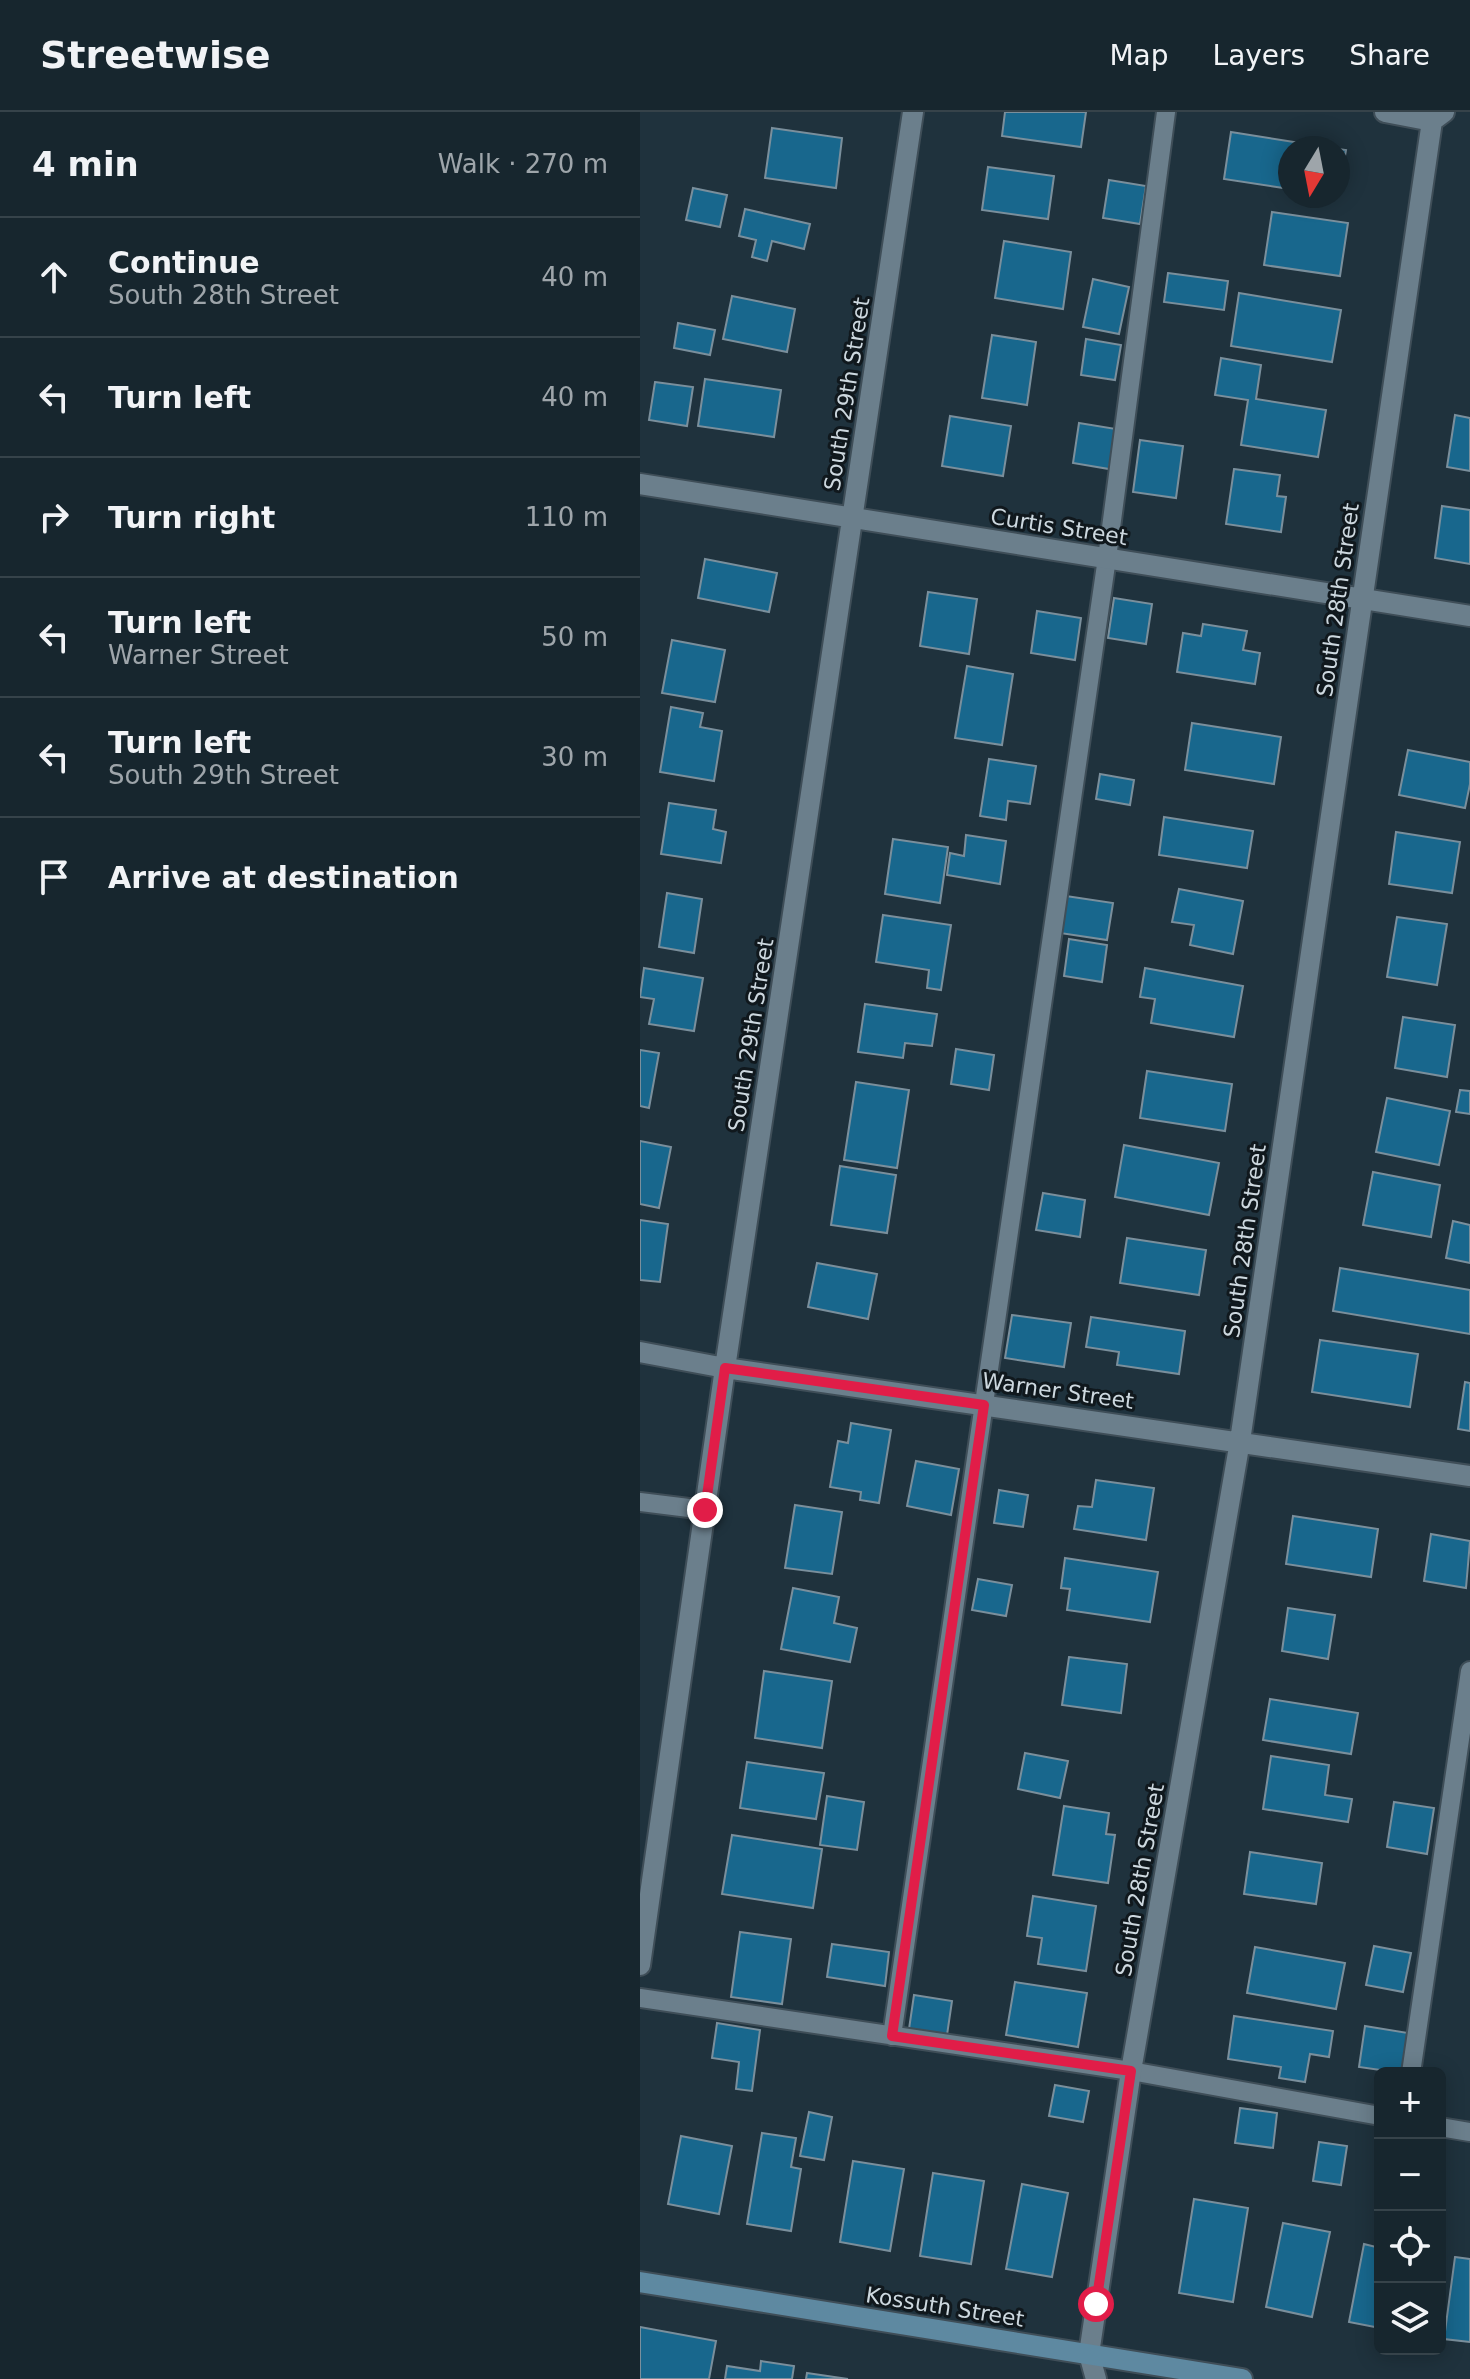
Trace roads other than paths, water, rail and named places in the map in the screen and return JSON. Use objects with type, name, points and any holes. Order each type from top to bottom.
[{"type":"street","name":"South 29th Street","points":[[640,1965],[725,1368],[913,112]]},
{"type":"street","points":[[1385,112],[1438,117]]},
{"type":"street","name":"South 28th Street","points":[[1096,2379],[1089,2354],[1131,2071],[1240,1441],[1362,600],[1438,117]]},
{"type":"street","name":"Curtis Street","points":[[640,484],[1470,616]]},
{"type":"street","name":"Warner Street","points":[[640,1352],[725,1368],[1470,1476]]},
{"type":"street","name":"Kossuth Street","points":[[640,2282],[1242,2379]]},
{"type":"lane","points":[[892,2036],[1107,558],[1166,112]]},
{"type":"lane","points":[[640,1502],[705,1510]]},
{"type":"lane","points":[[1412,2067],[1470,1671]]},
{"type":"lane","points":[[640,1998],[1131,2071],[1374,2115]]},
{"type":"lane","points":[[1446,2128],[1470,2132]]}]
